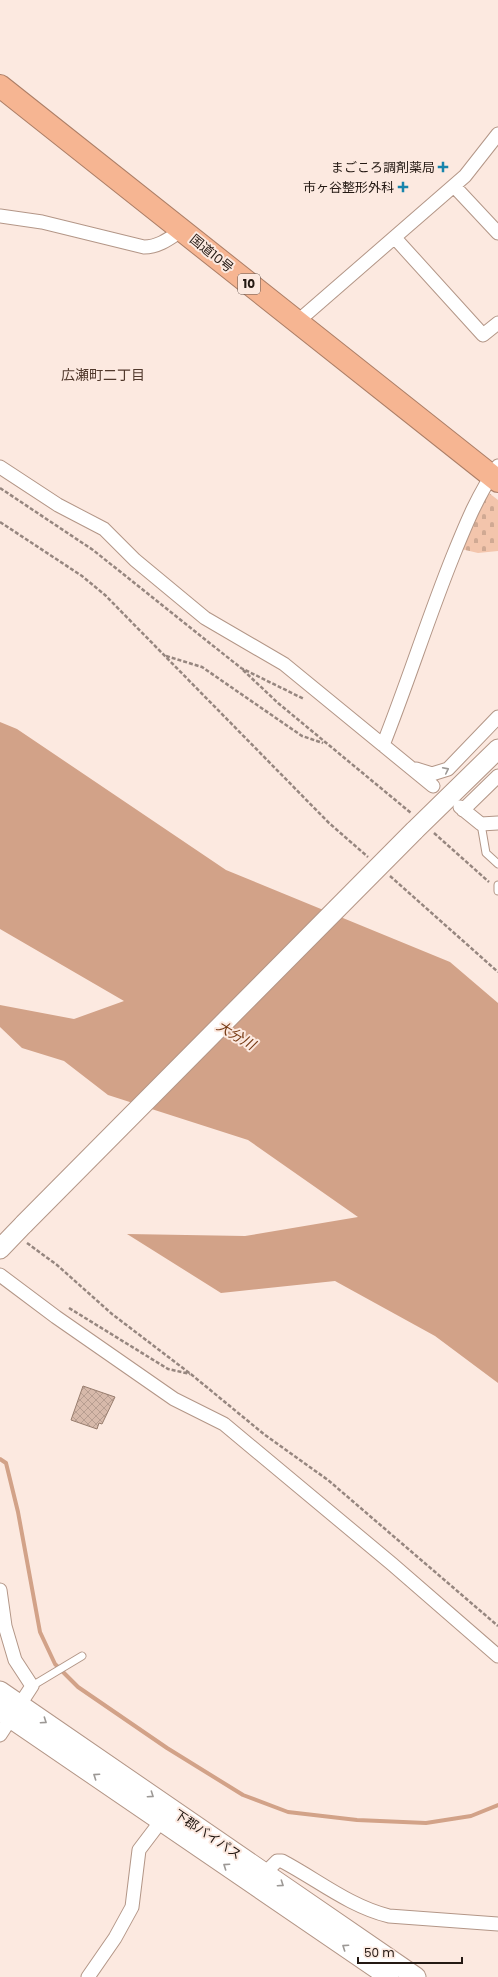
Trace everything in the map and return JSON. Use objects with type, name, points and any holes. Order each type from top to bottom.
[{"type":"highway","name":"国道10号","points":[[0,86],[297,322],[496,474]]},
{"type":"street","points":[[297,322],[465,176],[498,134]]},
{"type":"street","points":[[454,186],[498,233]]},
{"type":"street","points":[[0,216],[42,222],[144,247],[151,247],[160,244],[182,230]]},
{"type":"street","points":[[395,238],[482,335],[498,322]]},
{"type":"street","points":[[0,468],[58,505],[104,529],[135,560],[204,618],[284,664],[433,786]]},
{"type":"street","points":[[383,745],[400,703],[443,580],[472,510],[496,474]]},
{"type":"street","points":[[409,766],[432,774],[448,769],[498,717]]},
{"type":"street","points":[[0,1249],[418,827],[498,749]]},
{"type":"street","points":[[498,776],[462,808],[481,824],[498,823]]},
{"type":"street","points":[[2,1279],[174,1399],[224,1424],[392,1564],[498,1656]]},
{"type":"street","points":[[0,1590],[5,1626],[16,1660],[35,1684],[11,1712],[0,1735]]},
{"type":"street","name":"下郡バイパス","points":[[0,1691],[11,1712],[265,1873],[416,1977]]},
{"type":"street","points":[[11,1712],[161,1821],[389,1977]]},
{"type":"street","points":[[88,1977],[115,1938],[132,1907],[139,1850],[161,1821]]},
{"type":"street","points":[[265,1873],[277,1861],[282,1861],[337,1895],[372,1912],[389,1916],[498,1924]]},
{"type":"lane","points":[[481,824],[486,852],[498,864]]},
{"type":"lane","points":[[35,1684],[82,1656]]},
{"type":"path","points":[[0,522],[82,576],[100,590],[329,823],[370,859]]},
{"type":"path","points":[[166,656],[202,667],[302,736],[325,743]]},
{"type":"path","points":[[241,668],[278,703],[325,743],[418,827],[498,888]]},
{"type":"path","points":[[387,874],[498,972]]},
{"type":"path","points":[[19,1229],[112,1314],[192,1375],[265,1435],[328,1480],[498,1626]]},
{"type":"path","points":[[63,1304],[168,1369],[192,1375]]},
{"type":"green space","points":[[489,493],[498,500],[498,551],[478,553],[461,549],[469,530]]},
{"type":"water","name":"大分川","points":[[0,722],[17,729],[226,870],[450,962],[498,1003],[498,1383],[435,1336],[335,1281],[221,1293],[127,1234],[245,1236],[358,1217],[248,1140],[108,1095],[64,1061],[22,1048],[0,1027],[0,1005],[74,1019],[124,1001],[0,929]]},
{"type":"building","points":[[83,1386],[115,1397],[102,1424],[99,1423],[97,1429],[71,1420]]},
{"type":"waterway","points":[[0,1459],[6,1463],[18,1512],[40,1632],[55,1664],[78,1687],[167,1748],[243,1795],[288,1812],[357,1820],[426,1823],[471,1816],[498,1805]]},
{"type":"place","name":"まごころ調剤薬局","points":[[443,167]]},
{"type":"place","name":"市ヶ谷整形外科","points":[[403,187]]},
{"type":"district","name":"広瀬町二丁目","points":[[103,375]]}]
